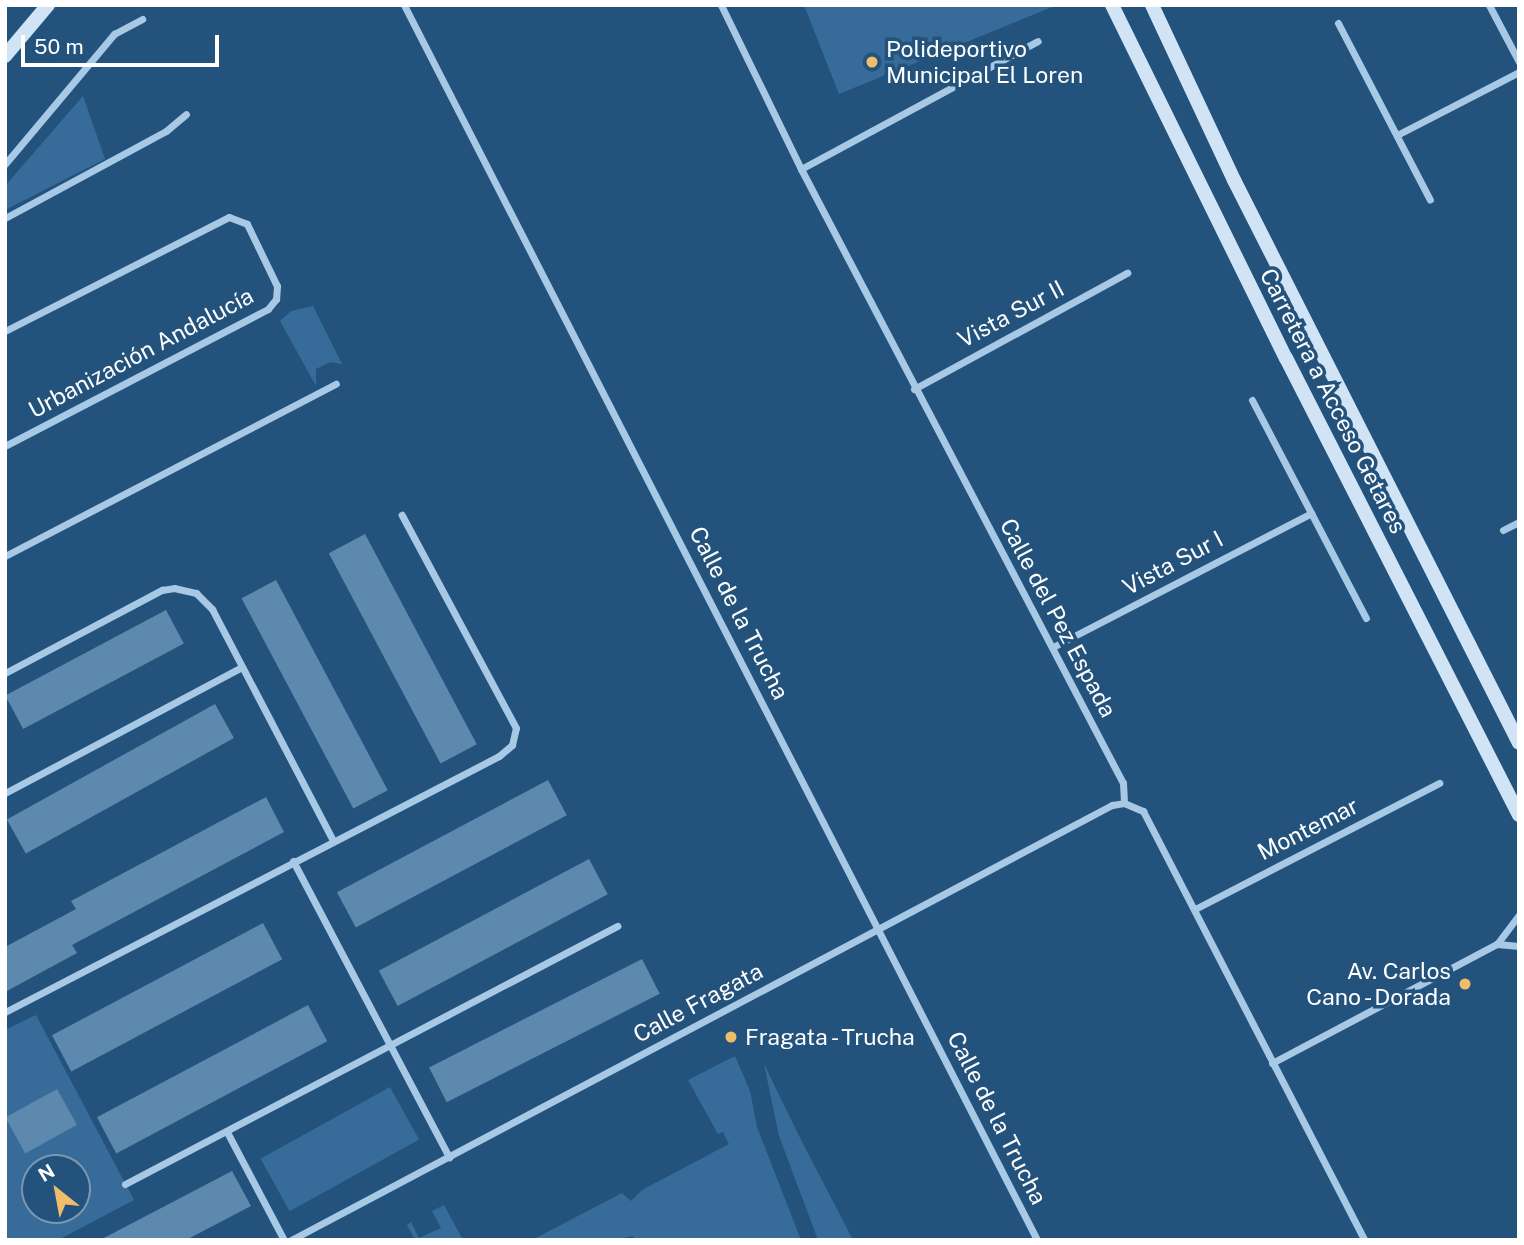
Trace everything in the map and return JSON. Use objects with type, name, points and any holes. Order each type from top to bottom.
[{"type":"street","points":[[5,56],[48,5]]},
{"type":"street","name":"Calle de la Trucha","points":[[404,5],[880,929],[1037,1240]]},
{"type":"street","name":"Calle del Pez Espada","points":[[721,5],[801,169],[914,389],[1123,783],[1124,803]]},
{"type":"street","name":"Carretera a Acceso Getares","points":[[1112,5],[1292,370],[1519,815]]},
{"type":"street","name":"Carretera a Acceso Getares","points":[[1152,5],[1234,180],[1519,743]]},
{"type":"street","points":[[1489,5],[1519,62]]},
{"type":"street","points":[[5,164],[114,34],[142,19]]},
{"type":"street","points":[[1338,23],[1430,200]]},
{"type":"street","points":[[801,169],[1038,41]]},
{"type":"street","points":[[1397,135],[1519,72]]},
{"type":"street","points":[[5,218],[166,131],[186,114]]},
{"type":"street","name":"Urbanización Andalucía","points":[[5,331],[229,217],[247,224],[277,286],[275,299],[268,309],[5,446]]},
{"type":"street","name":"Vista Sur II","points":[[914,389],[1127,273]]},
{"type":"street","points":[[5,556],[336,384]]},
{"type":"street","points":[[1252,400],[1366,618]]},
{"type":"street","name":"Vista Sur I","points":[[1053,648],[1311,513]]},
{"type":"street","points":[[5,1012],[499,756],[512,745],[516,728],[402,514]]},
{"type":"street","points":[[1503,530],[1519,522]]},
{"type":"street","points":[[5,673],[162,590],[174,588],[196,593],[205,600],[333,840]]},
{"type":"street","points":[[5,793],[242,667]]},
{"type":"street","name":"Montemar","points":[[1195,909],[1439,783]]},
{"type":"street","points":[[1124,803],[1143,811],[1364,1240]]},
{"type":"street","name":"Calle Fragata","points":[[291,1240],[1112,804],[1124,803]]},
{"type":"street","points":[[293,861],[449,1157]]},
{"type":"street","points":[[1272,1063],[1497,944],[1519,915]]},
{"type":"street","points":[[125,1184],[617,926]]},
{"type":"street","points":[[1497,944],[1519,946]]},
{"type":"street","points":[[227,1132],[284,1240]]},
{"type":"shaded area","name":"Polideportivo Municipal El Loren","points":[[804,5],[1057,5],[839,94]]},
{"type":"shaded area","points":[[83,96],[105,159],[5,210],[5,186]]},
{"type":"shaded area","points":[[313,306],[342,364],[330,362],[316,369],[316,386],[280,321],[291,311]]},
{"type":"shaded area","points":[[36,1015],[134,1200],[91,1223],[91,1154],[21,1154],[21,1224],[88,1224],[58,1240],[5,1240],[5,1030]]},
{"type":"shaded area","points":[[735,1056],[750,1091],[757,1127],[801,1240],[638,1240],[632,1236],[618,1240],[532,1240],[622,1193],[631,1201],[642,1190],[729,1144],[723,1132],[718,1134],[688,1080]]},
{"type":"shaded area","points":[[764,1064],[853,1240],[818,1240],[779,1136]]},
{"type":"shaded area","points":[[390,1087],[419,1139],[290,1211],[261,1159]]},
{"type":"shaded area","points":[[444,1205],[463,1240],[415,1240],[407,1225],[411,1222],[419,1238],[441,1228],[432,1211]]},
{"type":"building","points":[[365,534],[477,744],[441,763],[329,553]]},
{"type":"building","points":[[276,580],[388,790],[353,808],[242,598]]},
{"type":"building","points":[[166,610],[184,644],[23,729],[5,695]]},
{"type":"building","points":[[215,704],[234,738],[26,853],[7,819]]},
{"type":"building","points":[[548,780],[567,815],[356,928],[337,892]]},
{"type":"building","points":[[266,797],[284,832],[72,945],[77,953],[5,992],[5,947],[76,909],[71,901]]},
{"type":"building","points":[[589,859],[608,894],[398,1006],[379,971]]},
{"type":"building","points":[[263,923],[282,959],[71,1071],[52,1035]]},
{"type":"building","points":[[642,959],[660,994],[447,1102],[429,1068]]},
{"type":"building","points":[[308,1005],[327,1041],[116,1153],[97,1117]]},
{"type":"building","points":[[57,1089],[77,1125],[25,1153],[5,1118]]},
{"type":"building","points":[[232,1171],[251,1206],[186,1240],[100,1240]]},
{"type":"place","name":"Polideportivo Municipal El Loren","points":[[872,62]]},
{"type":"place","name":"Av. Carlos Cano - Dorada","points":[[1465,984]]},
{"type":"place","name":"Fragata - Trucha","points":[[731,1037]]}]
